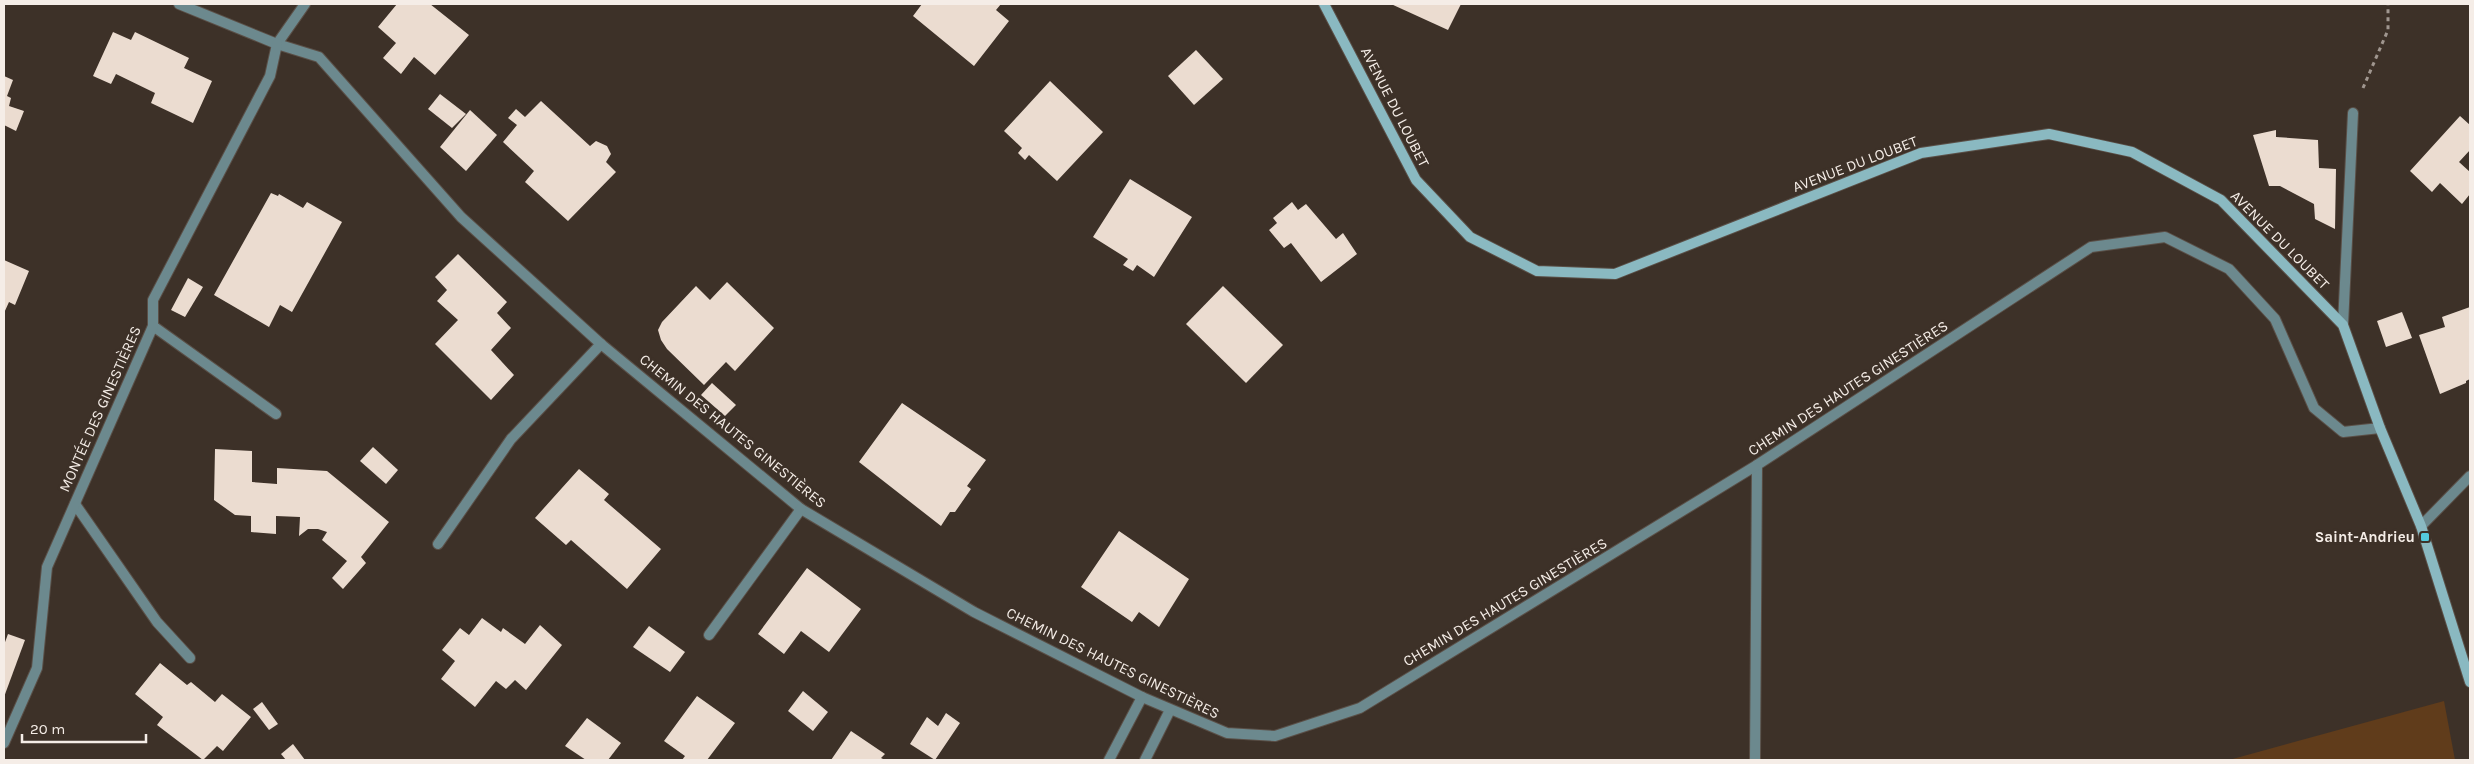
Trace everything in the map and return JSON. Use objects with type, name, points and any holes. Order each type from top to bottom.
[{"type":"street","name":"CHEMIN DES HAUTES GINESTIÈRES","points":[[179,4],[277,44],[319,57],[461,217],[601,344],[801,509],[974,612],[1170,710],[1227,733],[1275,736],[1360,708],[1757,465],[2091,247],[2164,238],[2229,269],[2275,319],[2314,408],[2343,432],[2380,428]]},
{"type":"street","points":[[277,44],[305,4]]},
{"type":"street","name":"AVENUE DU LOUBET","points":[[1324,4],[1416,180],[1470,237],[1537,271],[1616,274],[1921,153],[2049,134],[2132,152],[2221,200],[2344,325],[2380,428],[2421,526],[2470,682]]},
{"type":"street","name":"MONTÉE DES GINESTIÈRES","points":[[4,743],[37,668],[47,568],[153,326],[152,300],[270,76],[277,44]]},
{"type":"street","points":[[2344,325],[2353,113]]},
{"type":"street","points":[[153,326],[276,414]]},
{"type":"street","points":[[438,544],[511,438],[601,344]]},
{"type":"street","points":[[1755,760],[1757,465]]},
{"type":"street","points":[[2421,526],[2470,476]]},
{"type":"street","points":[[75,504],[157,622],[190,658]]},
{"type":"street","points":[[709,635],[801,509]]},
{"type":"street","points":[[1109,760],[1142,696]]},
{"type":"street","points":[[1145,760],[1170,710]]},
{"type":"path","points":[[2353,113],[2388,30],[2388,4]]},
{"type":"shaded area","points":[[2444,701],[2455,760],[2229,760]]},
{"type":"building","points":[[397,4],[430,4],[469,35],[435,75],[414,57],[401,74],[383,58],[396,43],[378,27]]},
{"type":"building","points":[[922,4],[1001,4],[996,10],[1009,21],[974,66],[913,16]]},
{"type":"building","points":[[1391,4],[1461,4],[1448,30]]},
{"type":"building","points":[[113,32],[131,40],[135,32],[189,58],[184,68],[212,81],[193,123],[151,103],[155,93],[116,74],[111,84],[93,76]]},
{"type":"building","points":[[1196,50],[1223,79],[1194,105],[1168,76]]},
{"type":"building","points":[[4,76],[13,80],[7,96],[11,98],[9,106],[24,111],[16,131],[4,125]]},
{"type":"building","points":[[1050,81],[1103,132],[1057,181],[1029,155],[1025,160],[1018,153],[1022,148],[1004,131]]},
{"type":"building","points":[[440,94],[466,114],[452,128],[428,109]]},
{"type":"building","points":[[541,101],[590,146],[596,141],[607,146],[611,154],[606,162],[616,172],[568,221],[525,182],[534,171],[503,142],[517,125],[508,118],[516,109],[525,117]]},
{"type":"building","points":[[470,110],[497,135],[466,171],[440,147]]},
{"type":"building","points":[[2460,116],[2470,125],[2470,150],[2459,162],[2470,172],[2470,194],[2462,204],[2440,183],[2432,192],[2410,171]]},
{"type":"building","points":[[2276,130],[2276,137],[2318,140],[2319,168],[2336,169],[2335,229],[2315,219],[2314,204],[2280,186],[2269,186],[2253,135]]},
{"type":"building","points":[[1130,179],[1192,217],[1154,277],[1137,265],[1133,271],[1123,265],[1128,259],[1093,237]]},
{"type":"building","points":[[271,193],[278,196],[279,194],[303,208],[307,202],[342,222],[292,312],[280,305],[269,327],[214,295]]},
{"type":"building","points":[[1292,202],[1298,210],[1306,204],[1336,239],[1343,233],[1357,254],[1321,282],[1291,243],[1284,248],[1269,230],[1277,223],[1273,218]]},
{"type":"building","points":[[458,254],[507,302],[497,313],[511,328],[491,350],[514,375],[491,400],[435,344],[458,320],[437,301],[447,290],[435,277]]},
{"type":"building","points":[[4,260],[29,271],[15,305],[9,302],[4,313]]},
{"type":"building","points":[[188,278],[203,287],[185,317],[171,310]]},
{"type":"building","points":[[727,282],[774,328],[735,371],[726,362],[704,385],[667,349],[661,340],[658,330],[662,322],[696,286],[710,300]]},
{"type":"building","points":[[1223,286],[1283,345],[1246,383],[1186,324]]},
{"type":"building","points":[[2470,307],[2470,379],[2466,383],[2440,394],[2419,335],[2445,327],[2442,317]]},
{"type":"building","points":[[2402,312],[2412,338],[2386,347],[2377,321]]},
{"type":"building","points":[[712,383],[736,405],[725,416],[701,395]]},
{"type":"building","points":[[902,403],[986,460],[967,486],[971,489],[955,512],[950,512],[941,526],[859,462]]},
{"type":"building","points":[[373,447],[398,470],[386,484],[360,461]]},
{"type":"building","points":[[215,449],[252,451],[252,482],[277,484],[277,468],[327,471],[389,522],[361,557],[366,563],[343,589],[332,578],[347,561],[322,540],[327,532],[318,529],[308,529],[299,536],[300,517],[276,516],[276,534],[251,532],[251,516],[235,515],[214,500]]},
{"type":"building","points":[[579,469],[609,494],[604,500],[661,549],[627,589],[571,540],[566,545],[535,518]]},
{"type":"building","points":[[1119,531],[1189,579],[1159,627],[1139,612],[1132,622],[1081,587]]},
{"type":"building","points":[[807,568],[861,609],[829,652],[801,631],[784,654],[758,634]]},
{"type":"building","points":[[482,618],[501,632],[503,628],[525,644],[540,625],[562,645],[526,690],[515,680],[506,689],[496,681],[475,707],[441,679],[455,661],[442,650],[460,628],[469,635]]},
{"type":"building","points":[[649,626],[685,652],[670,672],[633,647]]},
{"type":"building","points":[[8,634],[25,640],[4,697],[4,645]]},
{"type":"building","points":[[160,663],[187,685],[191,682],[215,702],[222,694],[251,717],[223,751],[217,746],[203,760],[157,725],[163,717],[135,694]]},
{"type":"building","points":[[803,691],[828,712],[813,731],[788,711]]},
{"type":"building","points":[[697,696],[735,723],[707,760],[682,760],[685,756],[664,741]]},
{"type":"building","points":[[262,702],[278,724],[269,730],[253,709]]},
{"type":"building","points":[[946,713],[960,723],[935,760],[910,744],[927,717],[938,726]]},
{"type":"building","points":[[587,718],[621,743],[608,760],[586,760],[565,746]]},
{"type":"building","points":[[851,731],[885,754],[881,758],[885,760],[831,760]]},
{"type":"building","points":[[293,744],[305,760],[286,760],[281,754]]},
{"type":"place","name":"Saint-Andrieu","points":[[2425,537]]}]
